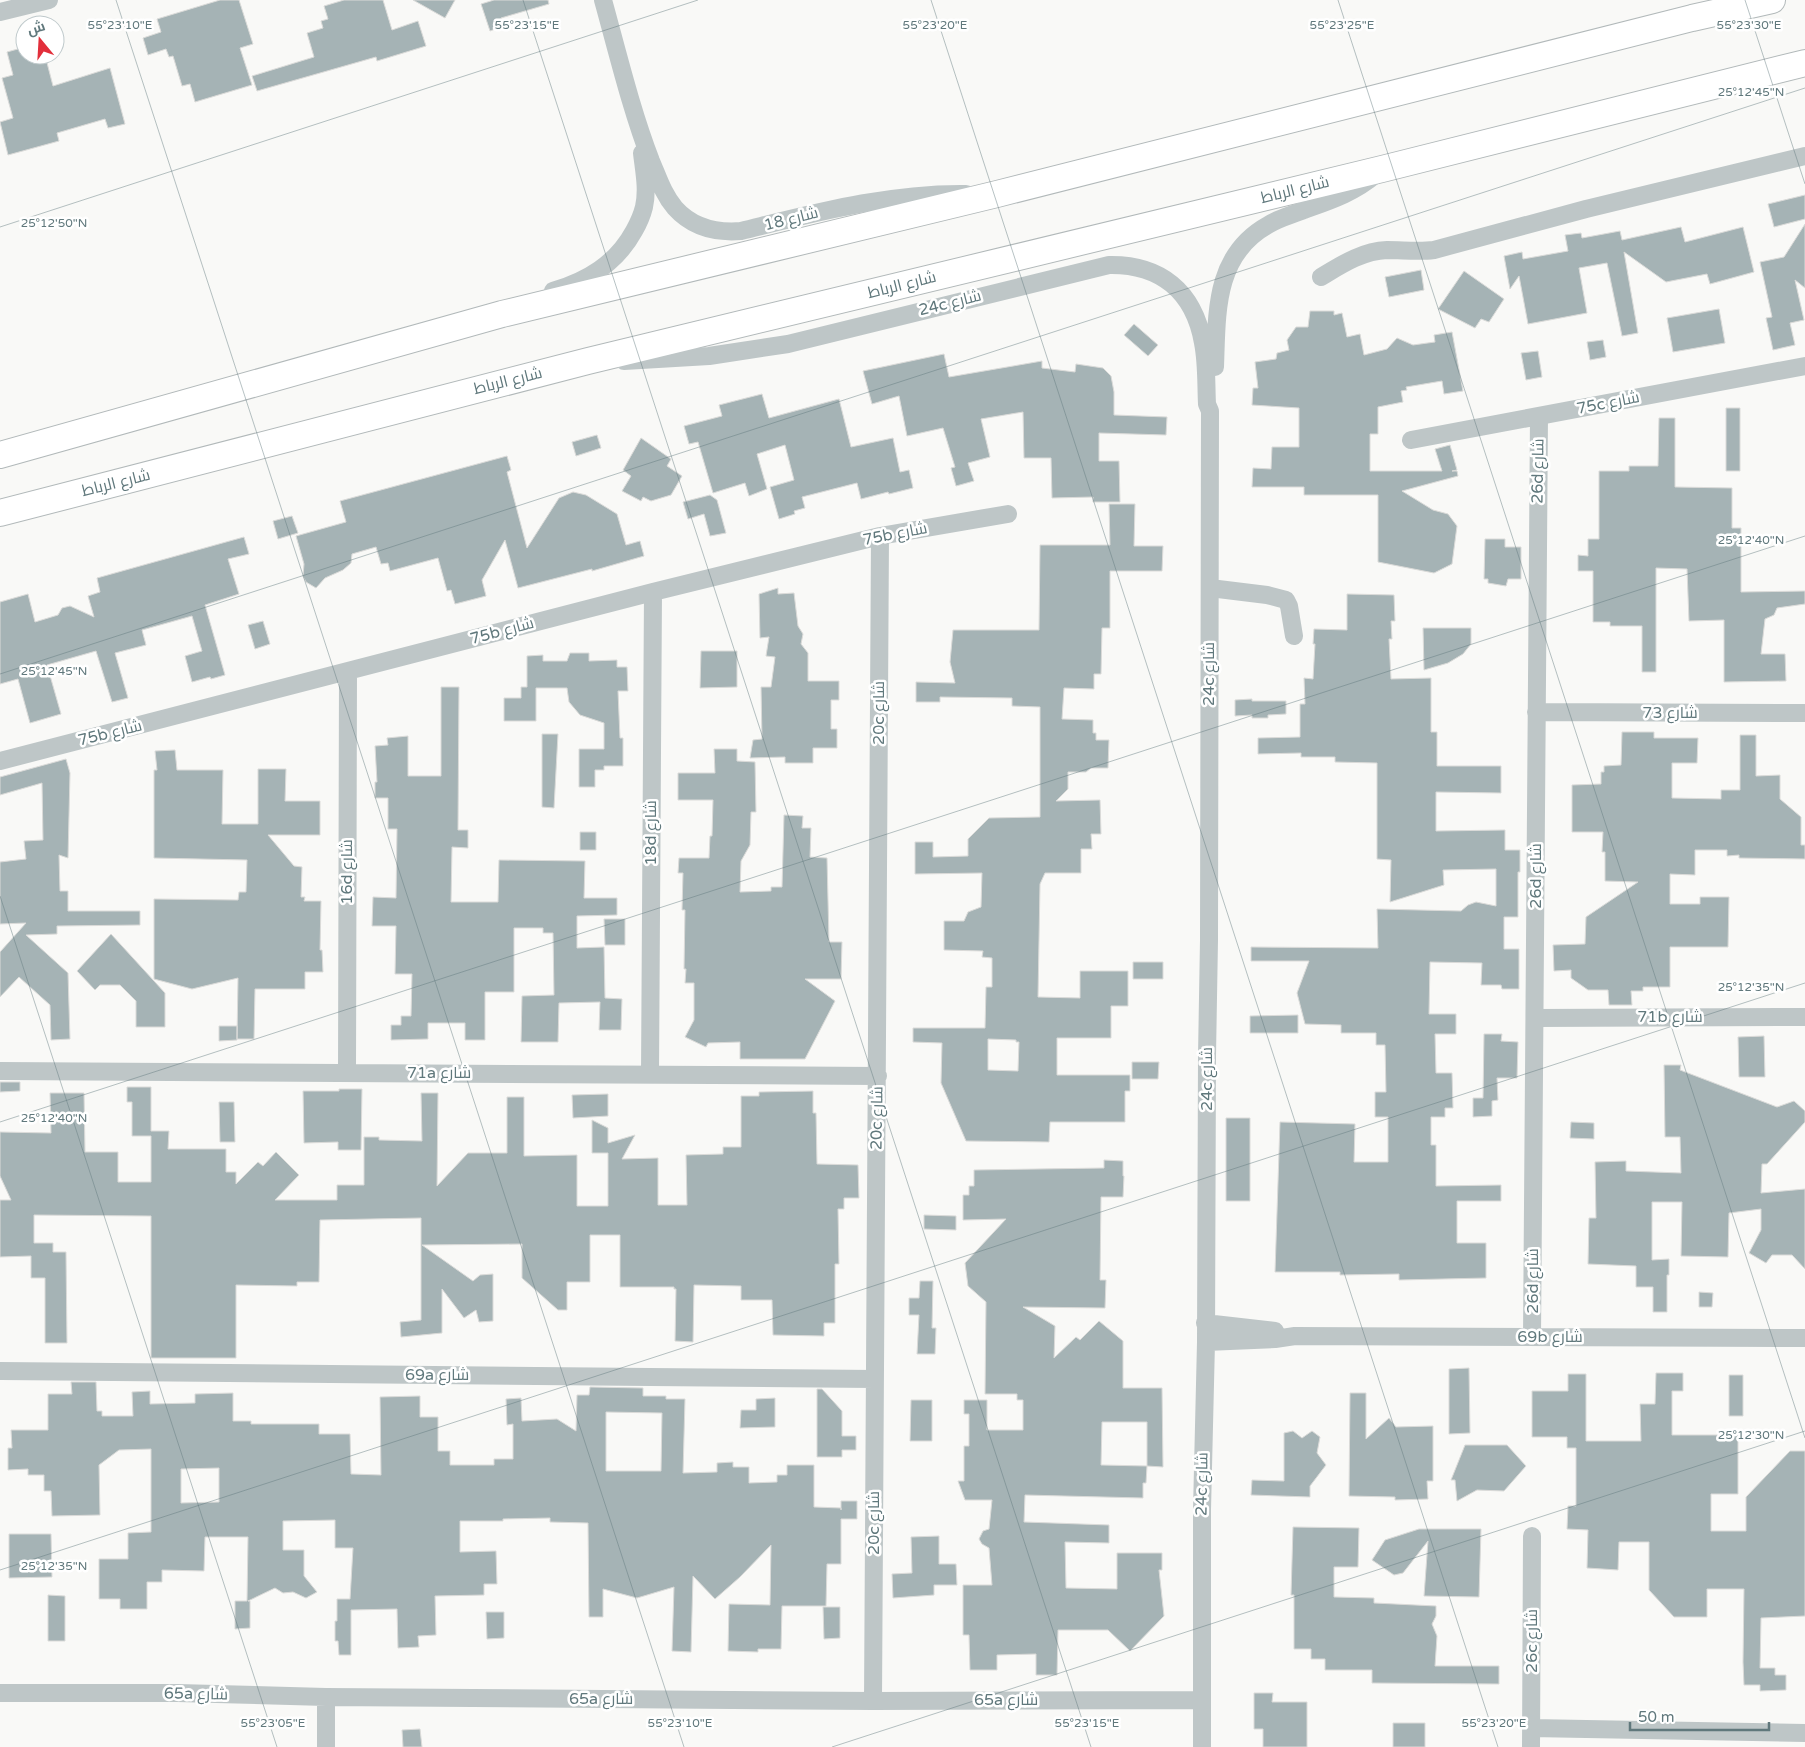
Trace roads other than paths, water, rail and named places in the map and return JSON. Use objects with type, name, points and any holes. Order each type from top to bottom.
[{"type":"highway","points":[[1692,18],[1748,0]]},
{"type":"highway","points":[[0,455],[502,314],[997,194],[1692,18],[1772,0]]},
{"type":"highway","name":"شارع الرباط","points":[[0,513],[588,361],[1805,63]]},
{"type":"street","points":[[0,12],[49,0]]},
{"type":"street","name":"شارع 18","points":[[604,0],[640,133],[667,198],[686,218],[699,226],[726,232],[740,231],[848,205],[881,200],[942,193],[997,194]]},
{"type":"street","name":"شارع 18","points":[[502,314],[528,300],[591,276],[604,268],[630,239],[644,208],[646,190],[640,133]]},
{"type":"street","points":[[1321,277],[1355,258],[1369,253],[1384,250],[1423,251],[1440,249],[1586,209],[1805,156]]},
{"type":"street","name":"24c شارع","points":[[1210,411],[1214,404],[1218,306],[1224,281],[1235,255],[1255,234],[1268,224],[1340,197],[1369,180],[1382,168]]},
{"type":"street","name":"24c شارع","points":[[588,361],[685,358],[741,352],[788,344],[1096,267],[1122,265],[1135,266],[1159,275],[1180,290],[1196,318],[1203,343],[1207,404],[1210,411],[1209,940],[1206,1342],[1202,1510],[1202,1747]]},
{"type":"street","name":"75c شارع","points":[[1411,440],[1805,366]]},
{"type":"street","name":"26d شارع","points":[[1532,1337],[1539,416]]},
{"type":"street","name":"75b شارع","points":[[0,761],[653,592],[880,536],[1008,514]]},
{"type":"street","name":"20c شارع","points":[[873,1701],[880,536]]},
{"type":"street","points":[[1210,588],[1268,595],[1286,600],[1289,606],[1294,636]]},
{"type":"street","name":"18d شارع","points":[[650,1074],[653,592]]},
{"type":"street","name":"16d شارع","points":[[347,1072],[348,672]]},
{"type":"street","name":"شارع 73","points":[[1536,712],[1805,713]]},
{"type":"street","name":"71b شارع","points":[[1535,1018],[1805,1017]]},
{"type":"street","name":"71a شارع","points":[[0,1071],[878,1076]]},
{"type":"street","name":"69b شارع","points":[[1206,1323],[1279,1331],[1295,1336]]},
{"type":"street","name":"69b شارع","points":[[1206,1342],[1275,1340],[1295,1336],[1805,1338]]},
{"type":"street","name":"69a شارع","points":[[0,1371],[875,1379]]},
{"type":"street","name":"26c شارع","points":[[1531,1747],[1532,1536]]},
{"type":"street","name":"65a شارع","points":[[0,1693],[177,1693],[326,1697],[873,1701],[1202,1700]]},
{"type":"street","points":[[326,1697],[326,1747]]},
{"type":"street","points":[[1531,1728],[1805,1733]]}]
